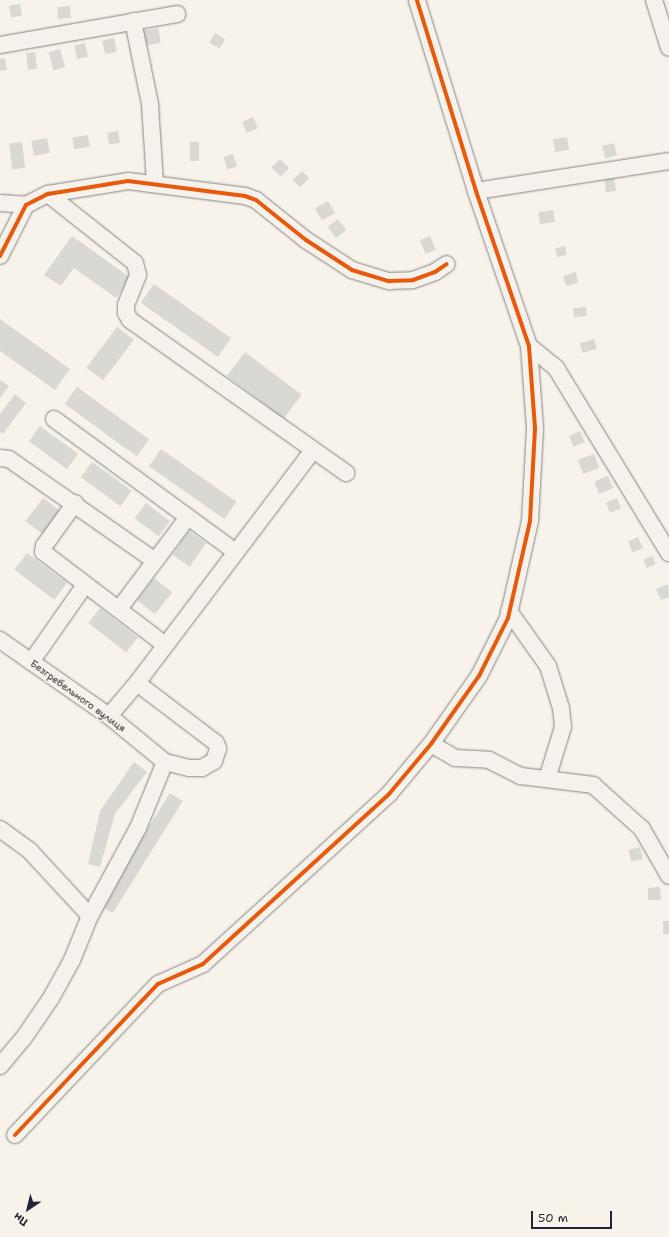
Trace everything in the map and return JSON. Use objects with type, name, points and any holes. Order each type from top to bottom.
[{"type":"street","points":[[15,1135],[158,984],[203,964],[389,794],[431,744],[479,676],[509,611],[530,522],[535,428],[529,346],[476,191],[417,0]]},
{"type":"street","points":[[654,0],[669,48]]},
{"type":"street","points":[[0,45],[177,14]]},
{"type":"street","points":[[132,21],[150,104],[155,184]]},
{"type":"street","points":[[476,191],[669,161]]},
{"type":"street","points":[[0,256],[26,206],[48,194],[128,181],[245,196],[256,200],[306,240],[352,270],[388,281],[413,280],[435,272],[447,264]]},
{"type":"street","points":[[48,194],[135,263],[138,275],[126,305],[126,313],[130,320],[346,473]]},
{"type":"street","points":[[0,203],[26,206]]},
{"type":"street","points":[[529,346],[556,368],[669,553]]},
{"type":"street","points":[[54,419],[236,552]]},
{"type":"street","points":[[109,716],[137,683],[313,450]]},
{"type":"street","points":[[5,458],[75,503],[155,561]]},
{"type":"street","points":[[75,503],[44,546],[43,552],[165,645]]},
{"type":"street","points":[[119,609],[188,517]]},
{"type":"street","points":[[31,662],[85,585]]},
{"type":"street","points":[[509,611],[548,666],[561,708],[564,728],[547,780]]},
{"type":"street","name":"Безгребельного вулиця","points":[[0,640],[109,716],[165,762],[189,768],[202,768],[214,761],[218,755],[216,744],[137,683]]},
{"type":"street","points":[[431,744],[455,758],[489,760],[521,776],[593,785],[642,829],[669,876]]},
{"type":"street","points":[[1,1062],[22,1039],[51,998],[72,960],[90,916],[138,828],[165,762]]},
{"type":"street","points":[[0,829],[30,851],[90,916]]},
{"type":"building","points":[[20,4],[22,16],[11,18],[9,6]]},
{"type":"building","points":[[70,6],[71,18],[58,19],[57,7]]},
{"type":"building","points":[[158,28],[161,43],[146,46],[143,31]]},
{"type":"building","points":[[215,33],[225,39],[220,49],[209,42]]},
{"type":"building","points":[[114,38],[117,52],[105,54],[102,40]]},
{"type":"building","points":[[85,43],[88,57],[77,59],[74,45]]},
{"type":"building","points":[[60,49],[65,67],[54,71],[48,52]]},
{"type":"building","points":[[35,52],[37,69],[28,70],[26,53]]},
{"type":"building","points":[[5,58],[7,70],[0,71],[0,59]]},
{"type":"building","points":[[253,117],[258,128],[247,133],[242,122]]},
{"type":"building","points":[[118,131],[120,143],[109,145],[107,133]]},
{"type":"building","points":[[88,135],[90,147],[74,149],[72,138]]},
{"type":"building","points":[[567,137],[569,150],[555,152],[553,139]]},
{"type":"building","points":[[47,138],[50,153],[34,156],[31,141]]},
{"type":"building","points":[[22,142],[25,168],[12,169],[9,144]]},
{"type":"building","points":[[190,142],[199,142],[199,161],[190,161]]},
{"type":"building","points":[[614,143],[617,156],[605,158],[602,146]]},
{"type":"building","points":[[233,154],[237,166],[228,169],[223,157]]},
{"type":"building","points":[[280,159],[289,168],[281,177],[272,167]]},
{"type":"building","points":[[302,171],[309,178],[300,187],[293,180]]},
{"type":"building","points":[[614,177],[616,191],[606,192],[604,178]]},
{"type":"building","points":[[328,201],[335,213],[322,221],[315,209]]},
{"type":"building","points":[[553,210],[555,222],[540,224],[538,212]]},
{"type":"building","points":[[338,219],[346,230],[336,238],[327,227]]},
{"type":"building","points":[[72,236],[131,278],[116,298],[74,268],[61,286],[44,275]]},
{"type":"building","points":[[430,236],[436,250],[426,254],[420,240]]},
{"type":"building","points":[[565,246],[567,255],[557,257],[555,248]]},
{"type":"building","points":[[576,272],[578,283],[566,286],[563,276]]},
{"type":"building","points":[[154,284],[231,338],[218,357],[141,303]]},
{"type":"building","points":[[586,307],[587,316],[574,317],[573,308]]},
{"type":"building","points":[[0,319],[70,369],[55,390],[0,351]]},
{"type":"building","points":[[117,327],[134,340],[103,380],[86,368]]},
{"type":"building","points":[[594,339],[597,349],[583,353],[580,343]]},
{"type":"building","points":[[245,352],[302,395],[284,419],[227,376]]},
{"type":"building","points":[[0,380],[9,386],[0,398]]},
{"type":"building","points":[[77,387],[149,439],[137,456],[65,404]]},
{"type":"building","points":[[15,394],[26,403],[3,434],[0,432],[0,414]]},
{"type":"building","points":[[40,426],[78,454],[67,469],[29,441]]},
{"type":"building","points":[[580,431],[585,442],[574,447],[569,436]]},
{"type":"building","points":[[161,449],[236,502],[224,519],[149,466]]},
{"type":"building","points":[[594,454],[599,468],[583,474],[578,460]]},
{"type":"building","points":[[92,462],[132,491],[120,506],[81,477]]},
{"type":"building","points":[[608,476],[613,488],[599,494],[594,482]]},
{"type":"building","points":[[43,498],[60,511],[42,534],[26,521]]},
{"type":"building","points":[[617,498],[621,508],[610,513],[606,502]]},
{"type":"building","points":[[146,503],[170,521],[159,536],[135,518]]},
{"type":"building","points":[[189,531],[206,543],[190,567],[172,555]]},
{"type":"building","points":[[638,537],[643,548],[633,552],[628,541]]},
{"type":"building","points":[[27,553],[67,583],[54,600],[14,570]]},
{"type":"building","points":[[653,556],[656,565],[646,568],[643,559]]},
{"type":"building","points":[[154,578],[172,592],[155,614],[137,600]]},
{"type":"building","points":[[668,584],[669,597],[661,600],[656,589]]},
{"type":"building","points":[[100,608],[138,638],[126,653],[88,623]]},
{"type":"building","points":[[134,762],[147,772],[115,814],[100,867],[88,864],[100,811]]},
{"type":"building","points":[[170,793],[183,801],[113,913],[100,905]]},
{"type":"building","points":[[640,847],[643,859],[631,862],[628,850]]},
{"type":"building","points":[[660,887],[661,900],[648,900],[648,888]]},
{"type":"building","points":[[663,921],[669,921],[669,934],[663,934]]},
{"type":"cycle path","points":[[15,1135],[158,984],[203,964],[389,794],[431,744],[479,676],[508,618],[530,521],[535,428],[529,346],[476,191],[417,0]]},
{"type":"cycle path","points":[[0,256],[26,205],[48,194],[128,181],[245,196],[256,200],[306,240],[352,270],[389,281],[413,280],[435,272],[447,264]]}]
